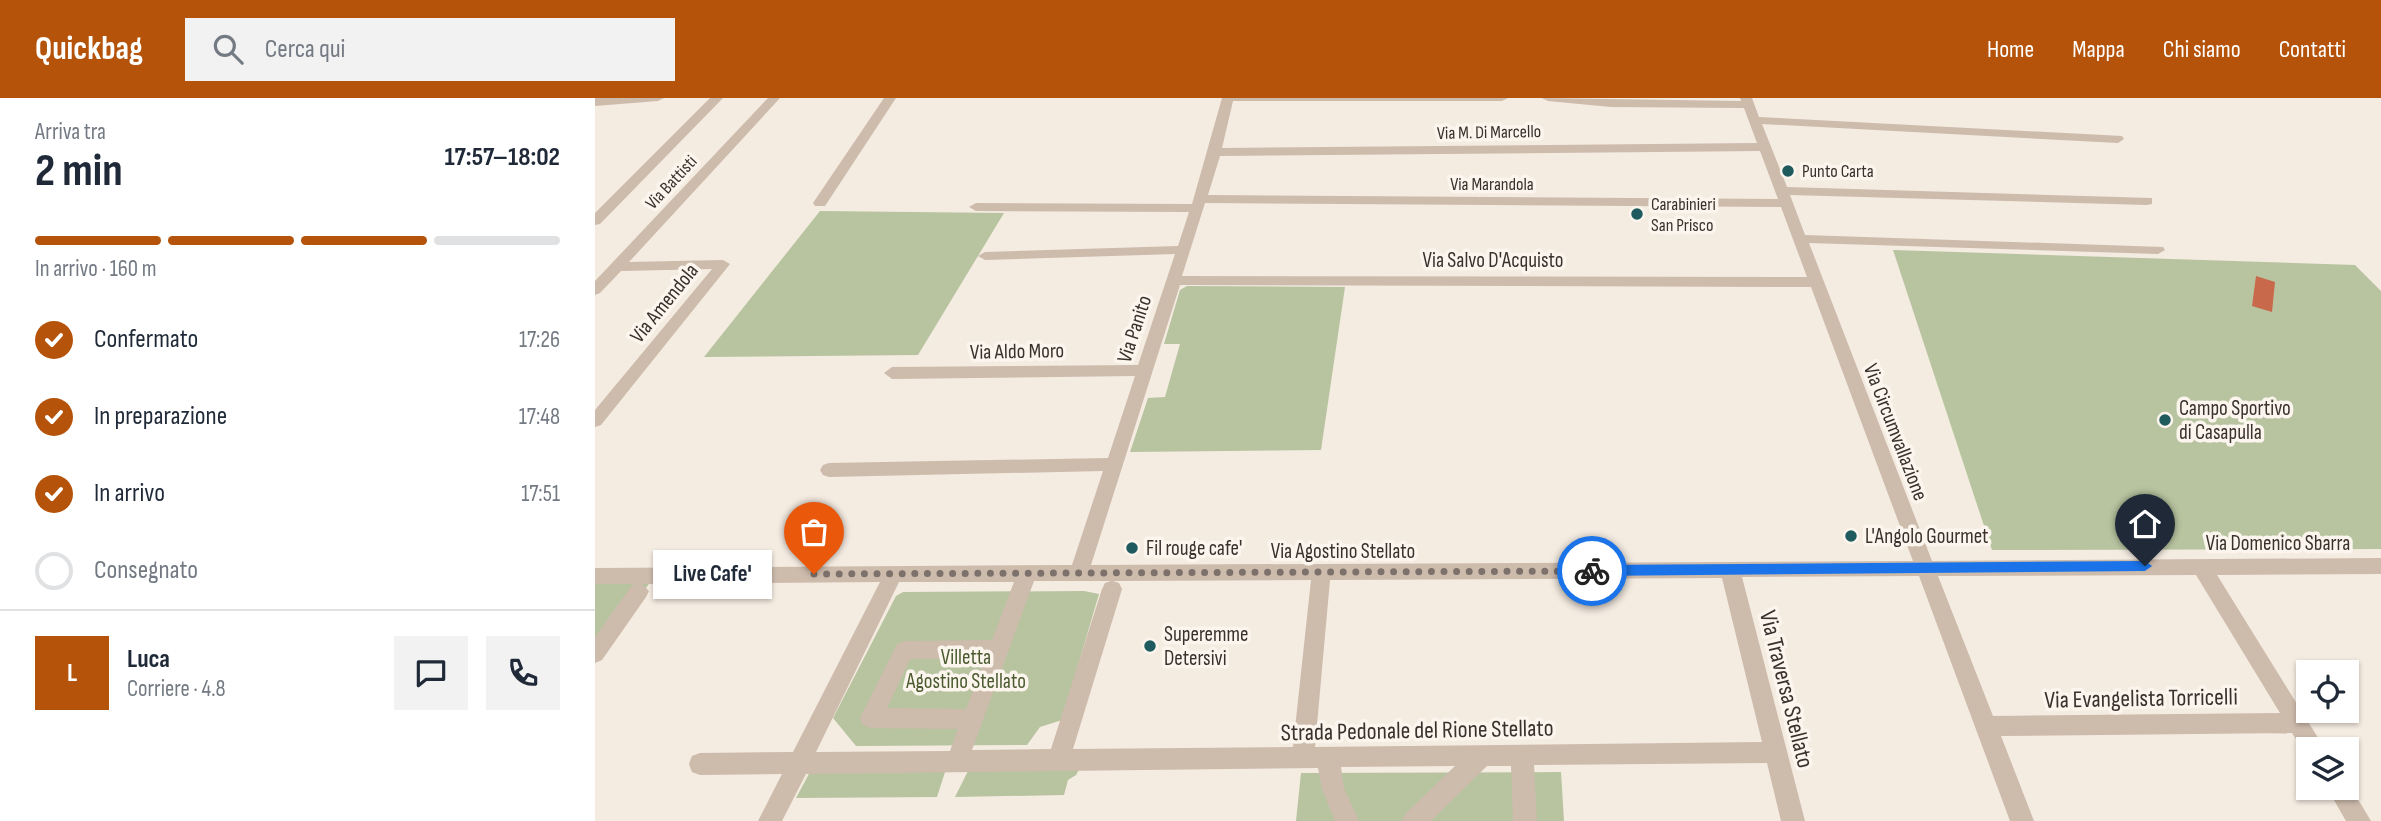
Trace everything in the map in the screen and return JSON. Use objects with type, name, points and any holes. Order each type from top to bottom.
[{"type":"street","points":[[595,102],[658,98]]},
{"type":"street","points":[[595,221],[717,98]]},
{"type":"street","name":"Via Battisti","points":[[595,289],[774,98]]},
{"type":"street","points":[[820,203],[890,98]]},
{"type":"street","points":[[1228,98],[1502,98]]},
{"type":"street","name":"Via Panito","points":[[1079,573],[1215,152],[1228,98]]},
{"type":"street","points":[[1548,98],[1583,102],[1749,108],[2118,139]]},
{"type":"street","name":"Via Circumvallazione","points":[[1749,108],[2022,821]]},
{"type":"street","name":"Via M. Di Marcello","points":[[1215,152],[1764,147]]},
{"type":"street","name":"Via Marandola","points":[[977,207],[1783,197],[2147,201]]},
{"type":"street","points":[[1798,239],[2158,250]]},
{"type":"street","points":[[985,256],[1182,250]]},
{"type":"street","name":"Via Amendola","points":[[595,421],[723,264],[615,267]]},
{"type":"street","name":"Via Salvo D'Acquisto","points":[[1172,280],[1814,282]]},
{"type":"street","name":"Via Aldo Moro","points":[[892,373],[1143,370]]},
{"type":"street","points":[[829,470],[1114,464]]},
{"type":"street","name":"Via Domenico Sbarra","points":[[1924,566],[2381,566]]},
{"type":"street","name":"Via Agostino Stellato","points":[[595,576],[894,573],[1321,574],[1924,566]]},
{"type":"street","points":[[2201,566],[2296,720]]},
{"type":"street","name":"Via Traversa Stellato","points":[[1730,569],[1793,821]]},
{"type":"street","points":[[770,821],[894,573]]},
{"type":"street","points":[[957,761],[1027,573]]},
{"type":"street","points":[[1303,758],[1321,574]]},
{"type":"street","points":[[1059,760],[1112,589]]},
{"type":"street","points":[[595,654],[639,591]]},
{"type":"street","points":[[974,719],[871,718],[904,650],[999,649]]},
{"type":"street","points":[[2298,723],[2307,737]]},
{"type":"street","name":"Via Evangelista Torricelli","points":[[1985,726],[2298,723]]},
{"type":"street","name":"Strada Pedonale del Rione Stellato","points":[[700,764],[1776,752]]},
{"type":"street","points":[[1414,821],[1483,755]]},
{"type":"street","points":[[1522,755],[1525,821]]},
{"type":"street","points":[[1328,758],[1333,789],[1347,821]]},
{"type":"street","points":[[2346,800],[2359,821]]},
{"type":"green space","points":[[820,211],[1004,213],[918,355],[704,357]]},
{"type":"green space","name":"Campo Sportivo di Casapulla","points":[[1893,250],[2355,265],[2381,291],[2381,549],[1992,550]]},
{"type":"green space","points":[[1187,286],[1345,287],[1321,450],[1130,452],[1148,398],[1165,397],[1180,344],[1164,344],[1180,290]]},
{"type":"green space","points":[[655,575],[595,662],[595,576]]},
{"type":"green space","name":"Villetta Agostino Stellato","points":[[1084,591],[1099,594],[1062,720],[1040,727],[1027,745],[856,746],[833,718],[896,596],[903,592]]},
{"type":"green space","points":[[1080,768],[1076,775],[1068,780],[1064,795],[955,797],[968,771]]},
{"type":"green space","points":[[811,770],[945,772],[937,797],[796,798]]},
{"type":"green space","points":[[1561,772],[1564,821],[1296,821],[1301,773]]},
{"type":"building","points":[[2256,276],[2275,282],[2272,312],[2252,306]]},
{"type":"way so far","points":[[814,574],[1592,571]]},
{"type":"place","name":"Punto Carta","points":[[1788,171]]},
{"type":"place","name":"Carabinieri San Prisco","points":[[1637,214]]},
{"type":"place","name":"Campo Sportivo di Casapulla","points":[[2165,420]]},
{"type":"place","name":"L'Angolo Gourmet","points":[[1851,536]]},
{"type":"place","name":"Fil rouge cafe'","points":[[1132,548]]},
{"type":"place","name":"Live Cafe'","points":[[814,574]]},
{"type":"place","name":"Superemme Detersivi","points":[[1150,646]]},
{"type":"route","points":[[1592,571],[2145,566]]}]
